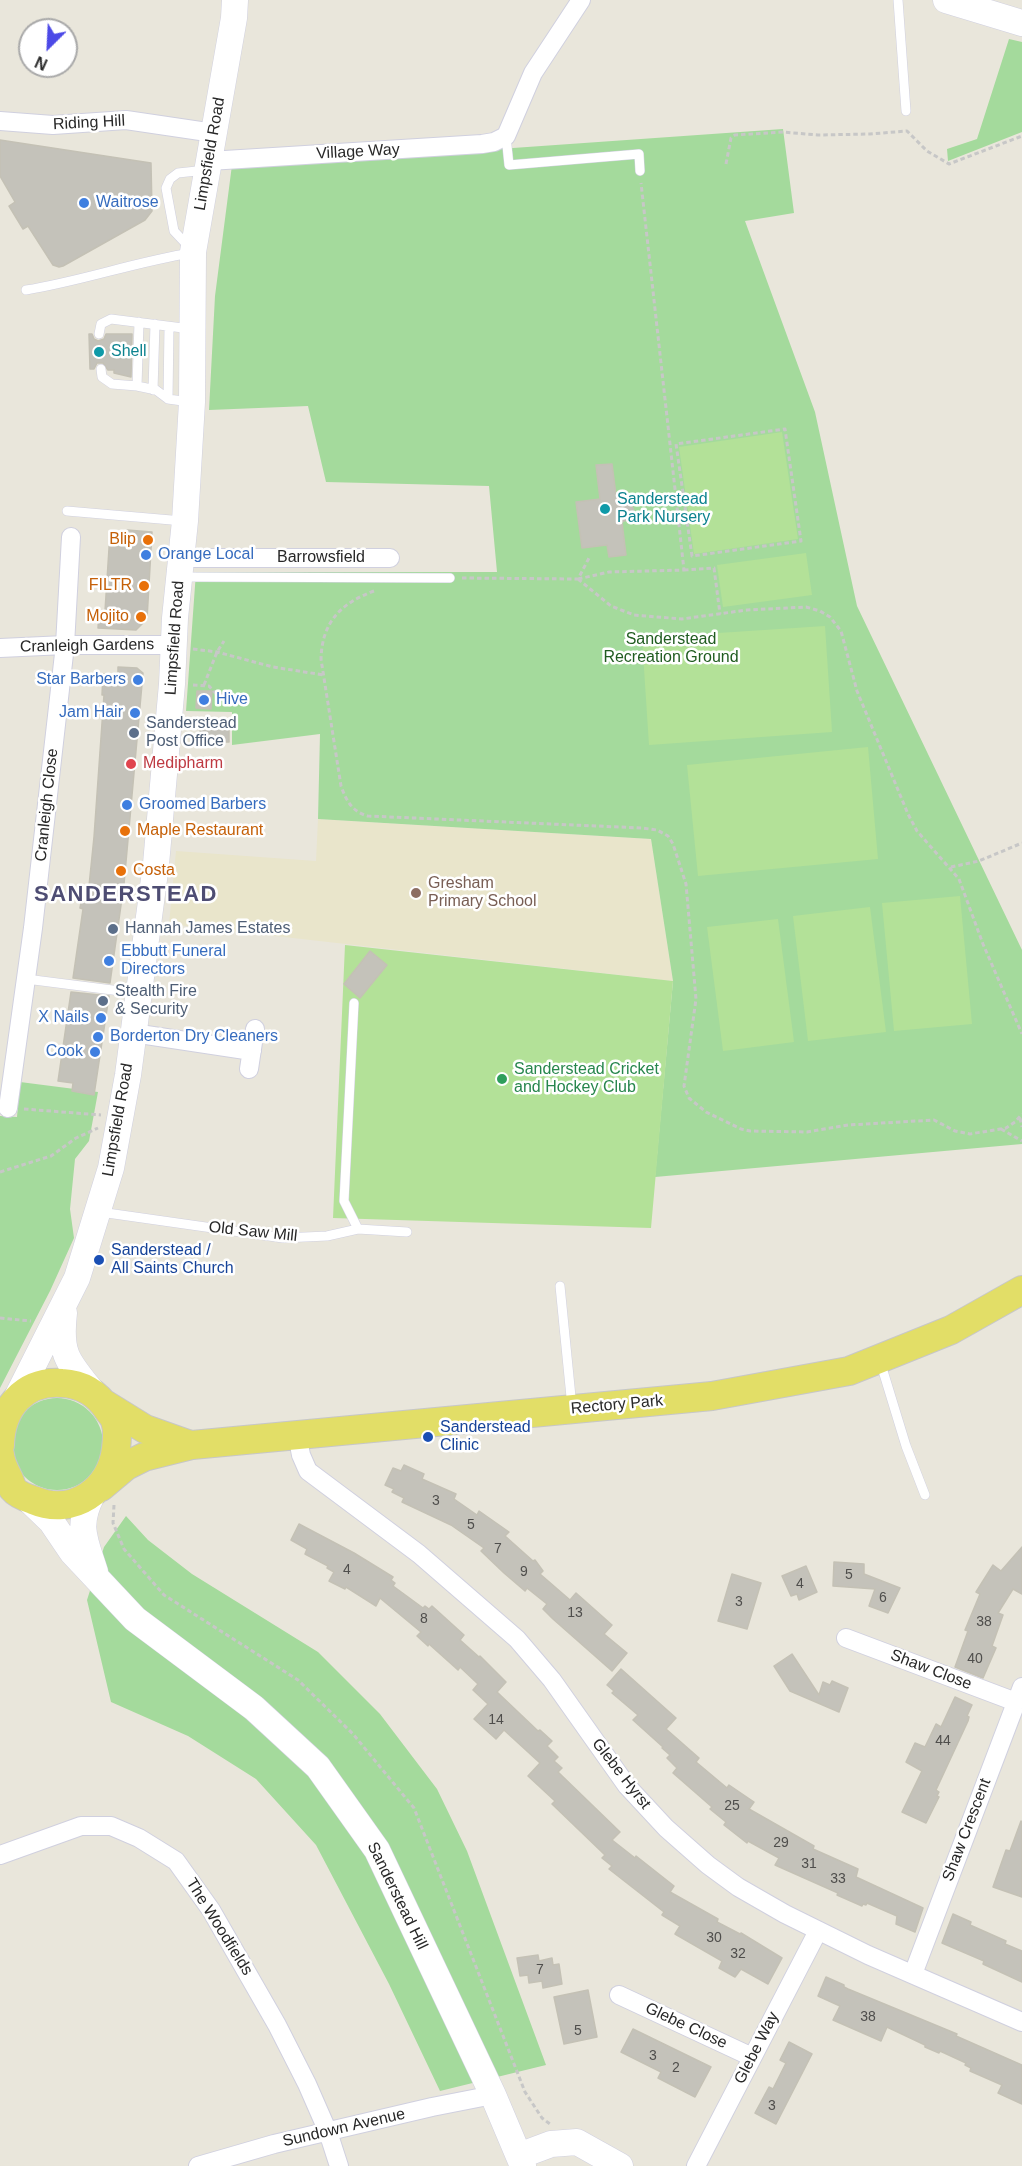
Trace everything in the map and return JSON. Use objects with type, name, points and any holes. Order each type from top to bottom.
[{"type":"main road","name":"Limpsfield Road","points":[[8,1411],[77,1278],[99,1212],[121,1117],[156,864],[185,521],[180,401],[182,328],[234,18],[235,0]]},
{"type":"main road","points":[[946,0],[1022,23]]},
{"type":"main road","name":"Rectory Park","points":[[96,1491],[126,1466],[144,1457],[192,1445],[712,1396],[849,1371],[951,1330],[1022,1290]]},
{"type":"main road","name":"Limpsfield Road","points":[[60,1313],[63,1349],[70,1365],[98,1398]]},
{"type":"main road","name":"Rectory Park","points":[[8,1411],[37,1384],[50,1382],[83,1386],[145,1429],[192,1445]]},
{"type":"main road","points":[[0,1455],[13,1491],[49,1505],[63,1505],[80,1500],[96,1491],[115,1458],[116,1442],[115,1422],[98,1398]]},
{"type":"main road","points":[[0,1445],[8,1411]]},
{"type":"main road","name":"Sanderstead Hill","points":[[13,1491],[51,1521],[72,1552],[135,1619],[254,1708],[318,1767],[377,1850],[493,2095],[521,2161]]},
{"type":"main road","name":"Sanderstead Hill","points":[[96,1491],[85,1509],[82,1520],[84,1535],[98,1581]]},
{"type":"main road","points":[[521,2161],[551,2144],[577,2142],[620,2166]]},
{"type":"street","points":[[506,136],[533,73],[581,0]]},
{"type":"street","name":"Riding Hill","points":[[0,121],[53,125],[126,120],[214,132]]},
{"type":"street","name":"Village Way","points":[[208,165],[482,144],[494,142],[506,136]]},
{"type":"street","name":"Cranleigh Close","points":[[8,1108],[26,979],[65,645],[71,537]]},
{"type":"street","name":"Barrowsfield","points":[[180,567],[390,558]]},
{"type":"street","name":"Cranleigh Gardens","points":[[0,648],[65,645],[174,645]]},
{"type":"street","points":[[133,1033],[250,1060],[255,1029]]},
{"type":"street","name":"Glebe Hyrst","points":[[297,1434],[300,1455],[308,1471],[420,1554],[486,1610],[530,1652],[627,1786],[679,1840],[738,1887],[770,1906],[818,1931],[1022,2022]]},
{"type":"street","name":"Shaw Close","points":[[846,1638],[1019,1694]]},
{"type":"street","name":"Shaw Crescent","points":[[913,1974],[1019,1694]]},
{"type":"street","name":"The Woodfields","points":[[0,1855],[81,1826],[111,1826],[139,1838],[176,1862],[211,1910],[277,2025],[307,2084],[328,2132],[339,2166]]},
{"type":"street","name":"Glebe Way","points":[[696,2166],[818,1931]]},
{"type":"street","name":"Glebe Close","points":[[619,1995],[752,2057]]},
{"type":"street","name":"Sundown Avenue","points":[[198,2166],[243,2152],[432,2107],[493,2095]]},
{"type":"lane","points":[[898,0],[906,111]]},
{"type":"lane","points":[[506,136],[509,165],[639,154],[640,171]]},
{"type":"lane","points":[[193,252],[174,231],[166,188],[170,178],[178,173],[208,165]]},
{"type":"lane","points":[[26,290],[62,284],[152,259],[193,252]]},
{"type":"lane","points":[[99,334],[104,321],[119,320],[182,328]]},
{"type":"lane","points":[[137,386],[139,322]]},
{"type":"lane","points":[[153,390],[155,324]]},
{"type":"lane","points":[[101,369],[104,380],[117,385],[153,390],[180,401]]},
{"type":"lane","points":[[67,511],[185,521]]},
{"type":"lane","points":[[180,567],[450,578]]},
{"type":"lane","points":[[26,979],[138,994]]},
{"type":"lane","points":[[354,1003],[344,1201],[358,1229]]},
{"type":"lane","name":"Old Saw Mill","points":[[99,1212],[283,1238],[327,1236],[358,1229],[407,1232]]},
{"type":"lane","points":[[560,1286],[572,1409]]},
{"type":"lane","points":[[880,1359],[906,1446],[925,1495]]},
{"type":"path","points":[[726,164],[731,138],[735,135],[783,132],[818,135],[907,131],[927,151],[949,164],[1022,136]]},
{"type":"path","points":[[640,171],[684,570]]},
{"type":"path","points":[[785,429],[801,541],[692,556],[684,500],[676,444],[785,429]]},
{"type":"path","points":[[676,501],[684,500]]},
{"type":"path","points":[[578,579],[589,558]]},
{"type":"path","points":[[450,578],[578,579],[609,572],[714,568],[720,614]]},
{"type":"path","points":[[578,579],[611,606],[628,614],[673,619],[754,609],[806,607],[820,611],[835,621],[841,631],[857,691],[908,814],[928,844],[951,867],[963,886],[983,944],[1022,1034]]},
{"type":"path","points":[[378,590],[349,604],[330,623],[322,643],[321,659],[341,786],[347,801],[362,814],[368,816],[642,828],[657,830],[668,836],[673,844],[686,884],[696,999],[684,1086],[689,1098],[706,1112],[750,1131],[807,1132],[856,1124],[934,1120],[967,1134],[1001,1130],[1010,1126],[1021,1116]]},
{"type":"path","points":[[204,686],[217,652],[225,641]]},
{"type":"path","points":[[174,645],[217,652],[273,667],[324,675]]},
{"type":"path","points":[[171,684],[209,686],[217,695],[226,693]]},
{"type":"path","points":[[951,867],[979,861],[1022,843]]},
{"type":"path","points":[[8,1108],[121,1117]]},
{"type":"path","points":[[1021,1116],[1022,1128]]},
{"type":"path","points":[[0,1172],[51,1156],[76,1138],[121,1117]]},
{"type":"path","points":[[1001,1130],[1022,1141]]},
{"type":"path","points":[[0,1318],[60,1313]]},
{"type":"shaded area","name":"Gresham Primary School","points":[[318,819],[651,839],[673,981],[169,924],[176,851],[316,861]]},
{"type":"green space","points":[[1009,39],[1022,42],[1022,132],[948,161],[947,149],[977,139]]},
{"type":"green space","name":"Sanderstead Recreation Ground","points":[[783,129],[794,213],[745,221],[815,412],[857,606],[1022,950],[1022,1144],[655,1177],[673,981],[651,839],[318,819],[320,734],[232,745],[232,712],[186,711],[196,572],[497,572],[489,486],[326,482],[308,406],[209,410],[215,296],[232,165]]},
{"type":"green space","points":[[782,432],[798,539],[694,554],[679,447]]},
{"type":"green space","points":[[806,553],[812,595],[723,607],[717,565]]},
{"type":"green space","points":[[825,626],[832,732],[649,745],[642,638]]},
{"type":"green space","points":[[868,747],[878,859],[698,876],[687,765]]},
{"type":"green space","points":[[960,896],[972,1024],[894,1031],[882,903]]},
{"type":"green space","points":[[870,907],[886,1032],[808,1041],[793,916]]},
{"type":"green space","points":[[778,919],[794,1042],[723,1051],[707,927]]},
{"type":"green space","name":"Sanderstead Cricket and Hockey Club","points":[[345,945],[673,981],[651,1228],[333,1218]]},
{"type":"green space","points":[[20,1082],[98,1092],[89,1141],[75,1159],[70,1209],[74,1238],[50,1291],[0,1388],[0,1116],[17,1117]]},
{"type":"green space","points":[[57,1398],[74,1402],[89,1412],[99,1427],[103,1444],[99,1461],[89,1476],[74,1486],[57,1490],[40,1486],[25,1476],[15,1461],[11,1444],[15,1427],[25,1412],[40,1402]]},
{"type":"green space","points":[[126,1516],[148,1540],[192,1574],[318,1652],[380,1714],[437,1789],[467,1851],[546,2065],[440,2091],[389,1984],[316,1845],[256,1779],[188,1736],[111,1702],[87,1600],[104,1547]]},
{"type":"building","name":"Waitrose","points":[[0,140],[151,163],[152,211],[145,220],[63,266],[53,265],[28,226],[23,229],[9,206],[15,202],[0,176]]},
{"type":"building","points":[[89,334],[92,334],[98,341],[104,339],[106,334],[132,334],[131,377],[108,370],[103,363],[97,363],[94,369],[90,369]]},
{"type":"building","name":"Sanderstead Park Nursery","points":[[612,464],[616,495],[629,498],[634,511],[630,518],[622,522],[626,555],[609,557],[607,545],[582,548],[576,502],[600,499],[596,465]]},
{"type":"building","points":[[127,530],[152,532],[147,619],[136,630],[98,628],[99,611],[105,611],[110,533],[126,534]]},
{"type":"building","points":[[118,667],[137,668],[143,673],[124,884],[110,983],[73,978],[83,909],[80,908],[84,886],[89,886],[94,837],[104,695],[102,695],[103,674],[118,675]]},
{"type":"building","name":"Hive","points":[[197,691],[212,691],[211,709],[196,708]]},
{"type":"building","points":[[200,720],[229,720],[229,742],[200,742]]},
{"type":"building","points":[[370,951],[387,965],[360,998],[344,984]]},
{"type":"building","points":[[71,992],[109,996],[94,1095],[72,1091],[73,1083],[58,1081]]},
{"type":"building","points":[[404,1465],[424,1474],[422,1479],[456,1494],[454,1499],[477,1515],[479,1511],[509,1532],[505,1536],[533,1561],[535,1560],[543,1571],[540,1574],[570,1600],[576,1593],[612,1625],[604,1634],[627,1653],[612,1671],[543,1609],[547,1604],[527,1588],[525,1591],[481,1551],[484,1548],[451,1525],[402,1502],[404,1498],[392,1492],[394,1489],[385,1485],[393,1468],[401,1471]]},
{"type":"building","points":[[299,1524],[393,1577],[391,1580],[395,1583],[393,1586],[423,1608],[425,1606],[429,1609],[432,1606],[464,1635],[460,1640],[506,1682],[497,1692],[538,1731],[540,1730],[552,1741],[547,1746],[558,1757],[554,1761],[562,1768],[558,1772],[620,1832],[612,1840],[674,1886],[670,1892],[718,1919],[717,1922],[741,1933],[782,1958],[768,1984],[741,1969],[735,1977],[719,1968],[722,1961],[675,1934],[680,1926],[662,1915],[664,1912],[609,1869],[612,1866],[602,1858],[605,1855],[552,1804],[555,1801],[528,1776],[540,1763],[504,1730],[496,1739],[474,1719],[488,1704],[473,1690],[478,1684],[460,1667],[458,1670],[429,1644],[428,1646],[417,1636],[421,1632],[380,1598],[376,1606],[346,1587],[345,1589],[329,1581],[334,1572],[327,1568],[328,1566],[305,1554],[307,1549],[291,1540]]},
{"type":"building","points":[[1022,1547],[1022,1594],[1013,1589],[998,1613],[1003,1615],[992,1646],[996,1648],[983,1678],[955,1667],[968,1631],[965,1630],[980,1594],[976,1592],[993,1565],[1001,1571]]},
{"type":"building","points":[[834,1562],[864,1564],[864,1574],[900,1588],[888,1613],[869,1606],[875,1589],[833,1586]]},
{"type":"building","points":[[806,1566],[817,1592],[799,1600],[797,1594],[791,1596],[782,1576]]},
{"type":"building","points":[[732,1574],[761,1583],[747,1629],[718,1621]]},
{"type":"building","points":[[792,1654],[819,1695],[823,1682],[830,1685],[832,1681],[848,1688],[839,1712],[790,1691],[774,1666]]},
{"type":"building","points":[[621,1669],[676,1718],[666,1729],[699,1758],[696,1762],[727,1788],[729,1785],[754,1802],[749,1809],[814,1846],[813,1849],[858,1869],[856,1877],[923,1908],[915,1932],[896,1924],[897,1916],[867,1903],[862,1906],[775,1865],[779,1858],[748,1841],[747,1843],[724,1825],[726,1822],[710,1809],[712,1807],[673,1773],[677,1768],[667,1758],[670,1755],[633,1720],[638,1715],[612,1693],[614,1691],[607,1685]]},
{"type":"building","points":[[955,1697],[972,1705],[967,1716],[968,1721],[936,1790],[939,1792],[937,1796],[939,1797],[926,1823],[902,1812],[922,1771],[906,1762],[915,1743],[925,1747],[936,1724],[941,1727]]},
{"type":"building","points":[[1021,1821],[1022,1897],[993,1887],[1006,1850],[1010,1851]]},
{"type":"building","points":[[953,1914],[971,1922],[970,1925],[1006,1941],[1005,1944],[1022,1951],[1022,1982],[983,1964],[984,1961],[942,1943]]},
{"type":"building","points":[[538,1955],[539,1961],[552,1958],[553,1965],[559,1964],[562,1984],[543,1988],[542,1981],[529,1983],[528,1975],[520,1976],[517,1958]]},
{"type":"building","points":[[826,1977],[848,1989],[957,2034],[956,2036],[1022,2065],[1022,2104],[998,2093],[1002,2085],[970,2071],[971,2068],[965,2065],[966,2063],[925,2047],[887,2027],[881,2041],[833,2020],[840,2006],[818,1996]]},
{"type":"building","points":[[588,1990],[597,2037],[564,2044],[554,1997]]},
{"type":"building","points":[[633,2029],[711,2067],[695,2097],[658,2078],[661,2072],[621,2052]]},
{"type":"building","points":[[789,2042],[812,2054],[776,2124],[755,2113],[769,2087],[773,2089],[786,2063],[780,2060]]},
{"type":"place","name":"Waitrose","points":[[84,203]]},
{"type":"place","name":"Shell","points":[[99,352]]},
{"type":"place","name":"Sanderstead Park Nursery","points":[[605,509]]},
{"type":"place","name":"Blip","points":[[148,540]]},
{"type":"place","name":"Orange Local","points":[[146,555]]},
{"type":"place","name":"FILTR","points":[[144,586]]},
{"type":"place","name":"Mojito","points":[[141,617]]},
{"type":"place","name":"Star Barbers","points":[[138,680]]},
{"type":"place","name":"Hive","points":[[204,700]]},
{"type":"place","name":"Jam Hair","points":[[135,713]]},
{"type":"place","name":"Sanderstead Post Office","points":[[134,733]]},
{"type":"place","name":"Medipharm","points":[[131,764]]},
{"type":"place","name":"Groomed Barbers","points":[[127,805]]},
{"type":"place","name":"Maple Restaurant","points":[[125,831]]},
{"type":"place","name":"Costa","points":[[121,871]]},
{"type":"place","name":"Gresham Primary School","points":[[416,893]]},
{"type":"place","name":"Hannah James Estates","points":[[113,929]]},
{"type":"place","name":"Ebbutt Funeral Directors","points":[[109,961]]},
{"type":"place","name":"Stealth Fire & Security","points":[[103,1001]]},
{"type":"place","name":"X Nails","points":[[101,1018]]},
{"type":"place","name":"Borderton Dry Cleaners","points":[[98,1037]]},
{"type":"place","name":"Cook","points":[[95,1052]]},
{"type":"place","name":"Sanderstead Cricket and Hockey Club","points":[[502,1079]]},
{"type":"place","name":"Sanderstead / All Saints Church","points":[[99,1260]]},
{"type":"place","name":"Sanderstead Clinic","points":[[428,1437]]},
{"type":"district","name":"SANDERSTEAD","points":[[126,895]]}]
